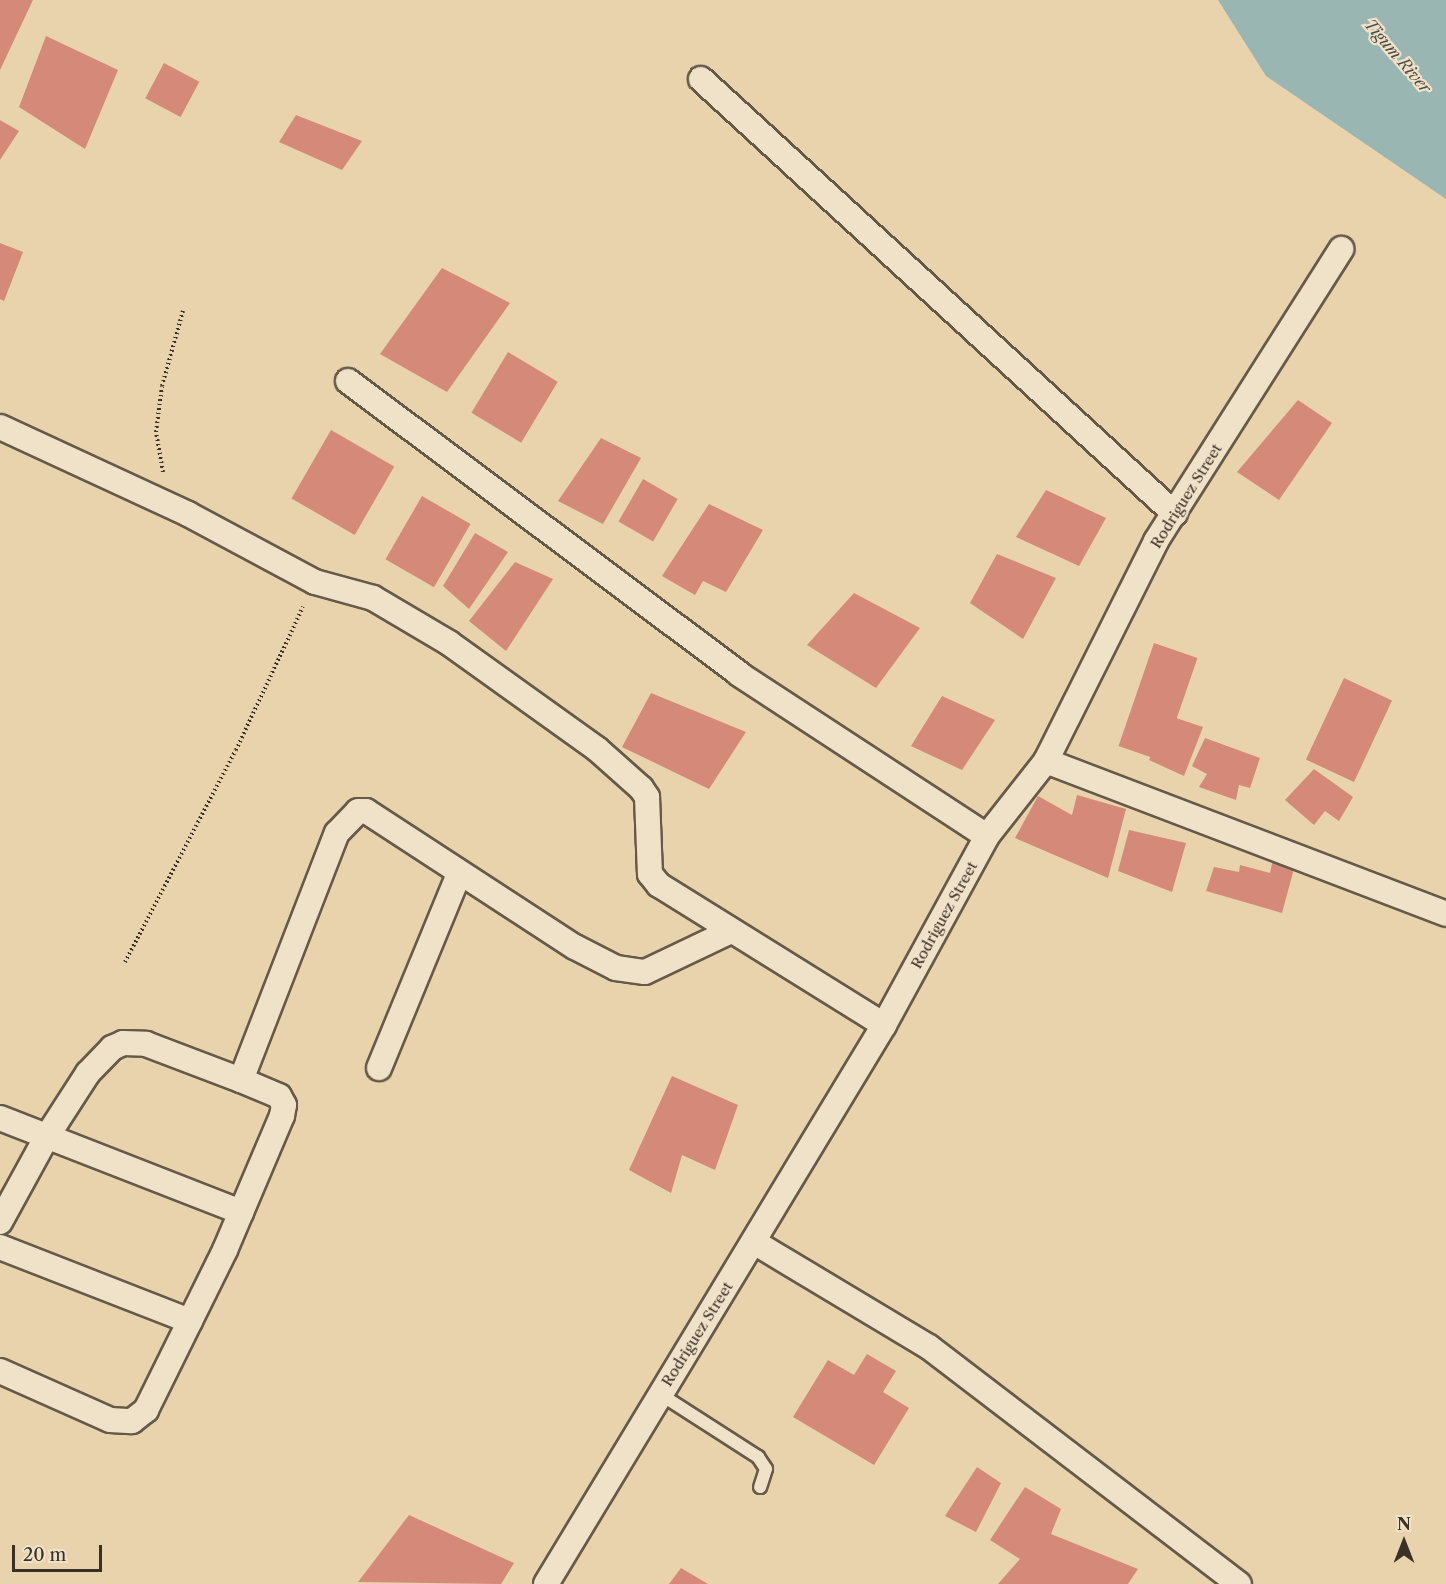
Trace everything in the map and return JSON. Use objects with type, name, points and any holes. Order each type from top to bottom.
[{"type":"street","points":[[701,79],[1175,514]]},
{"type":"street","name":"Rodriguez Street","points":[[546,1584],[884,1024],[987,836],[1046,761],[1156,541],[1341,249]]},
{"type":"street","points":[[348,381],[739,674],[987,836]]},
{"type":"street","points":[[0,427],[188,514],[315,582],[373,598],[422,625],[624,772],[647,797],[650,874],[659,885],[729,932],[884,1024]]},
{"type":"street","points":[[1046,761],[1446,914]]},
{"type":"street","points":[[241,1080],[345,820],[366,811],[459,874],[616,968],[645,972],[729,932]]},
{"type":"street","points":[[379,1068],[459,874]]},
{"type":"street","points":[[0,1222],[46,1138],[88,1072],[102,1056],[123,1042],[146,1044],[241,1080],[279,1096],[284,1105],[241,1212],[146,1410],[132,1421],[110,1419],[0,1371]]},
{"type":"street","points":[[0,1118],[46,1138],[241,1212]]},
{"type":"street","points":[[754,1242],[929,1347],[1239,1584]]},
{"type":"street","points":[[0,1247],[190,1321]]},
{"type":"lane","points":[[660,1394],[758,1456],[766,1469],[760,1487]]},
{"type":"path","points":[[165,479],[156,432],[162,386],[183,311]]},
{"type":"path","points":[[125,962],[236,750],[315,582]]},
{"type":"water","name":"Tigum River","points":[[1218,0],[1446,0],[1446,199],[1266,76]]},
{"type":"building","points":[[0,0],[33,0],[0,70]]},
{"type":"building","points":[[46,36],[118,70],[85,149],[19,107]]},
{"type":"building","points":[[164,63],[199,82],[181,117],[145,98]]},
{"type":"building","points":[[296,115],[362,141],[342,170],[279,142]]},
{"type":"building","points":[[0,120],[19,131],[0,160]]},
{"type":"building","points":[[0,243],[23,252],[4,301],[0,299]]},
{"type":"building","points":[[442,268],[510,303],[447,392],[380,354]]},
{"type":"building","points":[[508,352],[558,382],[521,443],[471,413]]},
{"type":"building","points":[[1298,400],[1332,423],[1279,500],[1237,472]]},
{"type":"building","points":[[331,430],[394,466],[355,535],[292,498]]},
{"type":"building","points":[[601,438],[641,458],[603,524],[558,501]]},
{"type":"building","points":[[643,479],[678,499],[653,541],[618,521]]},
{"type":"building","points":[[1046,490],[1106,518],[1079,566],[1016,537]]},
{"type":"building","points":[[422,496],[470,524],[434,587],[386,559]]},
{"type":"building","points":[[709,504],[763,530],[726,592],[703,581],[695,595],[662,576]]},
{"type":"building","points":[[475,533],[508,552],[469,609],[443,586]]},
{"type":"building","points":[[997,554],[1056,578],[1023,639],[970,603]]},
{"type":"building","points":[[515,562],[553,579],[506,651],[469,621]]},
{"type":"building","points":[[854,593],[920,628],[876,688],[807,645]]},
{"type":"building","points":[[1154,643],[1197,658],[1162,761],[1119,746]]},
{"type":"building","points":[[1344,678],[1392,700],[1354,782],[1306,760]]},
{"type":"building","points":[[651,693],[746,732],[709,789],[622,747]]},
{"type":"building","points":[[942,696],[995,720],[962,770],[911,746]]},
{"type":"building","points":[[1170,716],[1203,727],[1184,776],[1149,760]]},
{"type":"building","points":[[1205,738],[1260,758],[1250,788],[1239,785],[1236,800],[1199,787],[1207,774],[1192,766]]},
{"type":"building","points":[[1314,769],[1353,797],[1339,821],[1325,811],[1314,825],[1285,800]]},
{"type":"building","points":[[1077,795],[1126,809],[1108,878],[1015,838],[1038,796],[1072,815]]},
{"type":"building","points":[[1129,830],[1186,843],[1172,892],[1118,871]]},
{"type":"building","points":[[1273,859],[1295,865],[1282,913],[1206,891],[1214,867],[1239,872],[1240,865],[1270,873]]},
{"type":"building","points":[[672,1076],[738,1105],[715,1170],[682,1155],[671,1193],[629,1170]]},
{"type":"building","points":[[867,1354],[896,1371],[883,1392],[909,1408],[874,1465],[793,1417],[828,1360],[854,1375]]},
{"type":"building","points":[[977,1467],[1001,1483],[976,1532],[945,1516]]},
{"type":"building","points":[[1025,1487],[1061,1509],[1051,1534],[1138,1569],[1128,1584],[998,1584],[1020,1559],[990,1540]]},
{"type":"building","points":[[409,1515],[514,1563],[501,1584],[358,1582]]},
{"type":"building","points":[[681,1568],[708,1584],[669,1584]]}]
